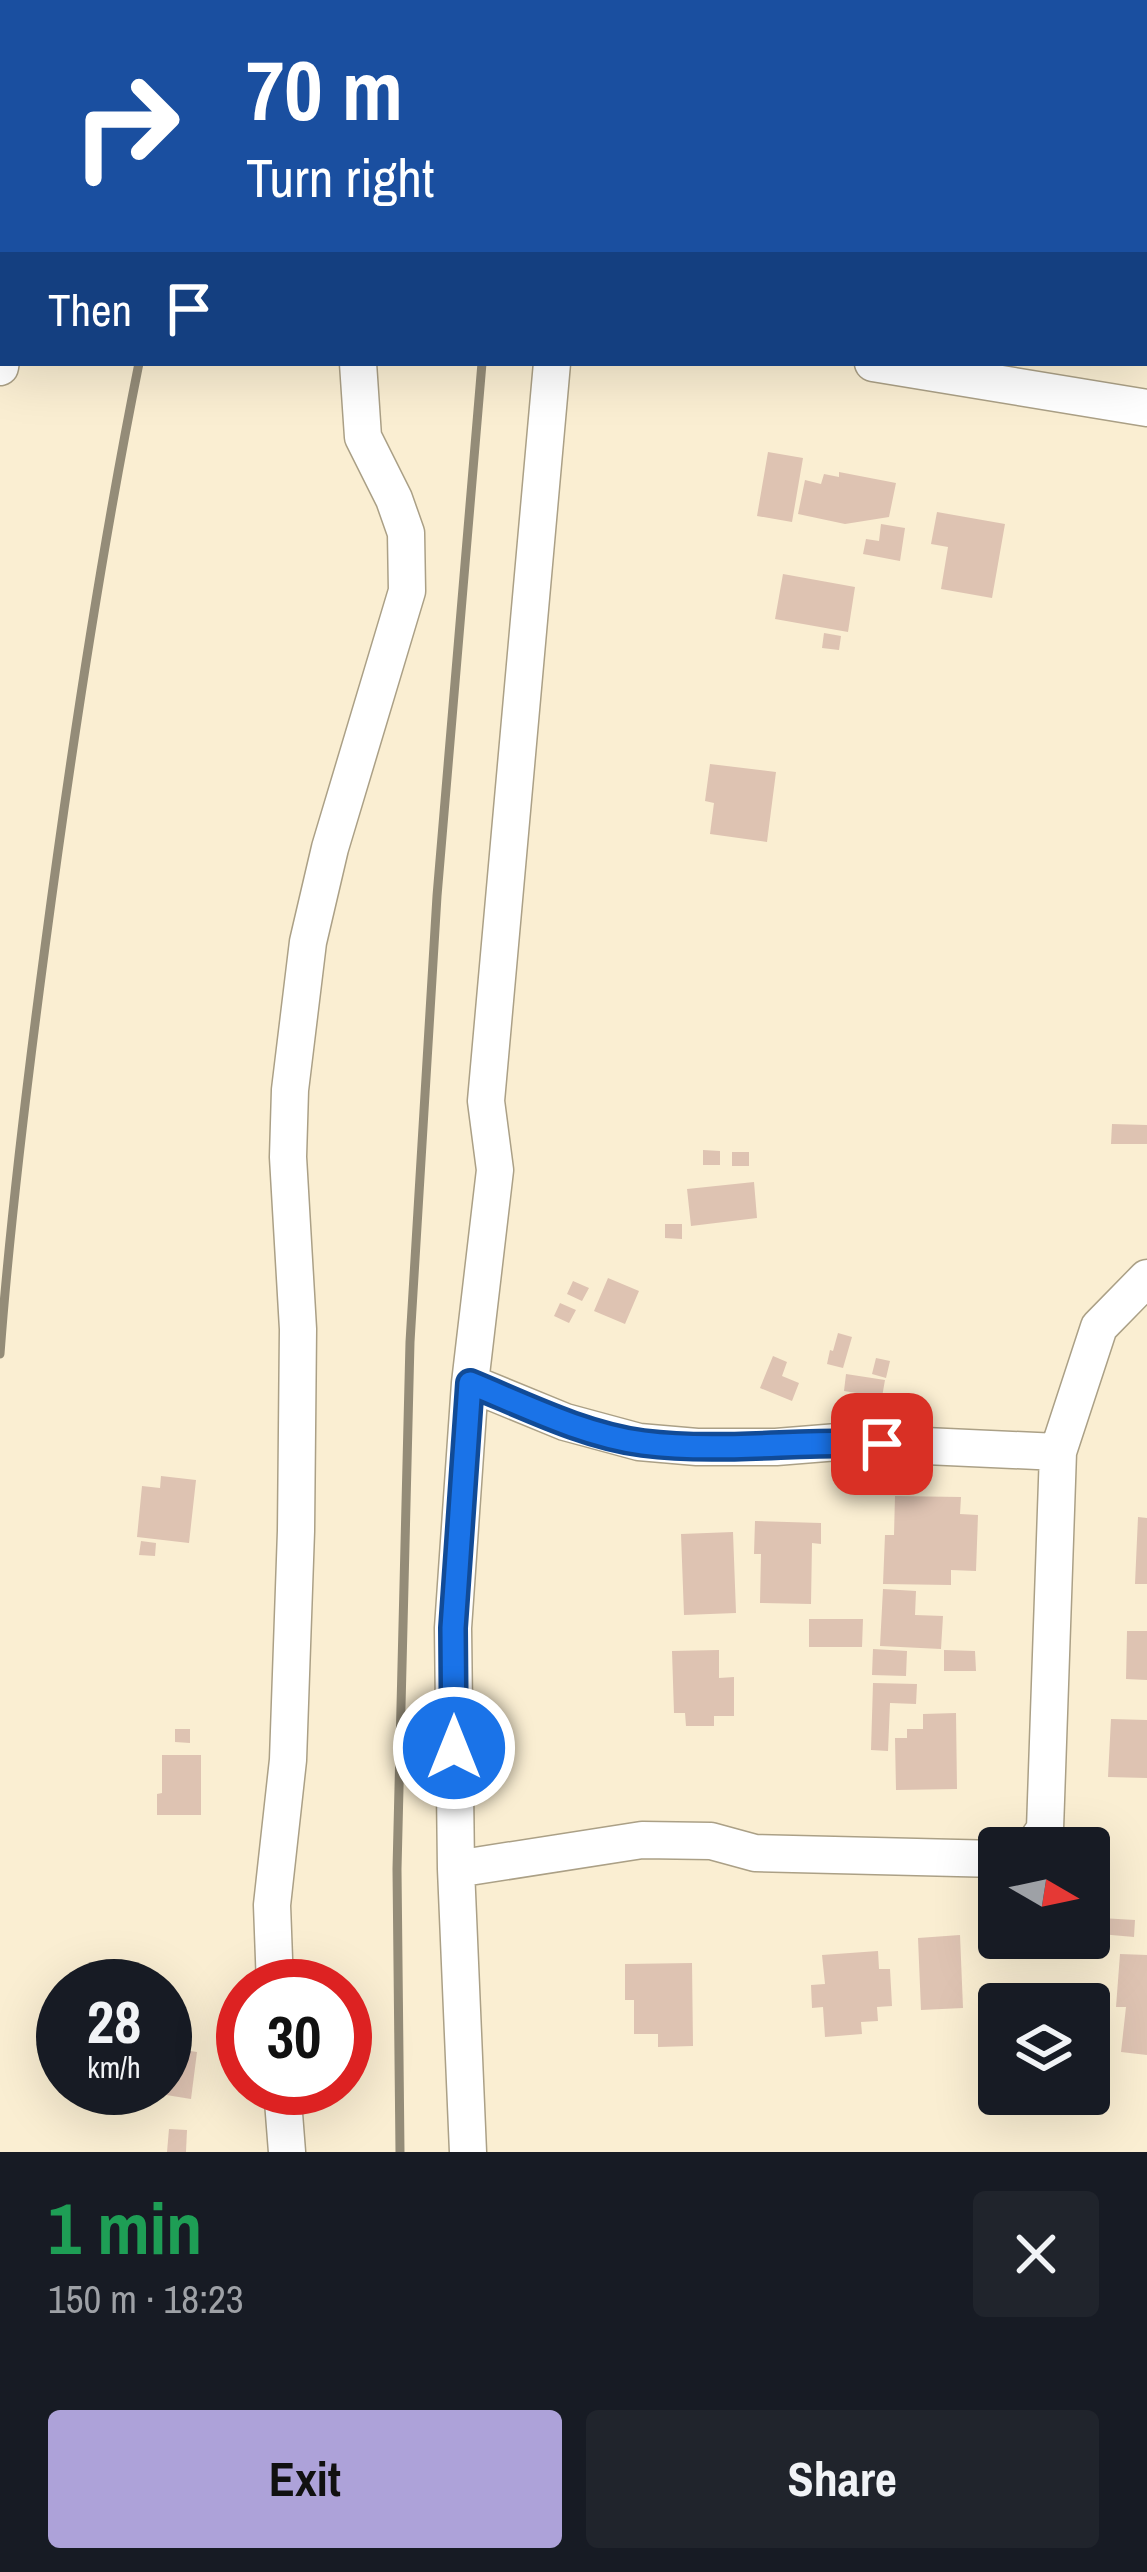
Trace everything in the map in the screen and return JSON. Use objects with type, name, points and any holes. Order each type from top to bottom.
[{"type":"street","points":[[274,1959],[272,1905],[288,1760],[296,1531],[298,1329],[288,1157],[290,1090],[308,942],[330,848],[407,591],[406,532],[363,437],[358,366]]},
{"type":"street","points":[[468,2152],[455,1869],[453,1628],[470,1383],[495,1170],[486,1101],[552,366]]},
{"type":"street","points":[[925,367],[1147,408]]},
{"type":"street","points":[[1045,1827],[1058,1452],[1099,1327],[1147,1278]]},
{"type":"street","points":[[470,1383],[565,1422],[639,1442],[697,1447],[838,1442],[1058,1452]]},
{"type":"street","points":[[455,1869],[642,1840],[711,1841],[755,1853],[978,1858]]},
{"type":"street","points":[[284,2115],[286,2152]]},
{"type":"building","points":[[768,452],[803,458],[792,522],[757,516]]},
{"type":"building","points":[[839,472],[896,483],[889,517],[845,524],[798,514],[805,480],[821,484],[824,474],[839,477]]},
{"type":"building","points":[[937,512],[1005,524],[992,598],[941,589],[948,547],[931,544]]},
{"type":"building","points":[[881,524],[905,528],[900,561],[863,554],[866,539],[879,541]]},
{"type":"building","points":[[783,574],[855,587],[848,632],[775,619]]},
{"type":"building","points":[[824,633],[841,636],[839,650],[822,648]]},
{"type":"building","points":[[710,764],[776,772],[767,842],[710,834],[714,803],[705,801]]},
{"type":"building","points":[[1112,1124],[1147,1125],[1147,1144],[1111,1144]]},
{"type":"building","points":[[703,1150],[720,1151],[720,1165],[703,1165]]},
{"type":"building","points":[[732,1152],[749,1152],[749,1166],[732,1166]]},
{"type":"building","points":[[754,1182],[757,1218],[691,1226],[687,1189]]},
{"type":"building","points":[[665,1224],[682,1224],[682,1239],[665,1238]]},
{"type":"building","points":[[608,1278],[639,1291],[625,1324],[594,1311]]},
{"type":"building","points":[[573,1281],[589,1288],[582,1301],[567,1294]]},
{"type":"building","points":[[560,1303],[576,1310],[569,1323],[554,1316]]},
{"type":"building","points":[[838,1333],[852,1337],[843,1368],[827,1364]]},
{"type":"building","points":[[773,1356],[787,1362],[782,1376],[799,1383],[792,1401],[760,1388]]},
{"type":"building","points":[[876,1358],[890,1361],[886,1378],[872,1374]]},
{"type":"building","points":[[846,1374],[885,1380],[882,1397],[844,1391]]},
{"type":"building","points":[[161,1476],[196,1480],[189,1543],[137,1537],[142,1486],[160,1488]]},
{"type":"building","points":[[895,1496],[961,1497],[960,1514],[978,1515],[976,1571],[951,1570],[951,1585],[883,1584],[885,1535],[894,1535]]},
{"type":"building","points":[[1138,1517],[1147,1518],[1147,1584],[1135,1584]]},
{"type":"building","points":[[755,1521],[821,1523],[821,1544],[812,1543],[811,1604],[760,1603],[761,1554],[754,1554]]},
{"type":"building","points":[[733,1532],[736,1613],[684,1615],[681,1534]]},
{"type":"building","points":[[141,1541],[156,1543],[155,1556],[139,1555]]},
{"type":"building","points":[[883,1589],[916,1591],[915,1615],[943,1616],[941,1649],[880,1646]]},
{"type":"building","points":[[809,1619],[863,1619],[862,1647],[809,1647]]},
{"type":"building","points":[[1127,1631],[1147,1631],[1147,1680],[1126,1679]]},
{"type":"building","points":[[873,1649],[907,1651],[906,1676],[872,1675]]},
{"type":"building","points":[[719,1650],[719,1678],[734,1677],[734,1716],[714,1716],[714,1726],[686,1726],[685,1713],[674,1713],[672,1651]]},
{"type":"building","points":[[944,1650],[975,1651],[976,1671],[944,1671]]},
{"type":"building","points":[[873,1683],[917,1684],[916,1704],[890,1703],[888,1751],[871,1750]]},
{"type":"building","points":[[956,1713],[957,1789],[896,1790],[895,1738],[907,1738],[907,1729],[923,1729],[923,1714]]},
{"type":"building","points":[[1111,1719],[1147,1720],[1147,1778],[1108,1777]]},
{"type":"building","points":[[175,1729],[190,1729],[190,1743],[175,1742]]},
{"type":"building","points":[[162,1755],[201,1755],[201,1815],[157,1815]]},
{"type":"building","points":[[1110,1919],[1135,1920],[1134,1937],[1110,1935]]},
{"type":"building","points":[[960,1935],[963,2008],[921,2010],[918,1938]]},
{"type":"building","points":[[878,1951],[879,1969],[890,1969],[892,2006],[877,2007],[878,2021],[861,2022],[862,2034],[825,2037],[823,2007],[812,2008],[811,1985],[825,1984],[822,1955]]},
{"type":"building","points":[[1120,1954],[1147,1955],[1147,2055],[1121,2052],[1126,2007],[1116,2007]]},
{"type":"building","points":[[692,1963],[693,2046],[658,2047],[658,2034],[634,2034],[634,2000],[625,2000],[625,1964]]},
{"type":"building","points":[[192,2051],[197,2052],[192,2091]]},
{"type":"building","points":[[169,2129],[187,2130],[186,2152],[167,2152]]},
{"type":"railway","points":[[0,1354],[25,1099],[65,800],[138,366]]},
{"type":"railway","points":[[400,2152],[397,1869],[410,1342],[437,896],[482,366]]},
{"type":"route","points":[[454,1748],[453,1628],[470,1383],[565,1422],[639,1442],[697,1447],[882,1444]]}]
